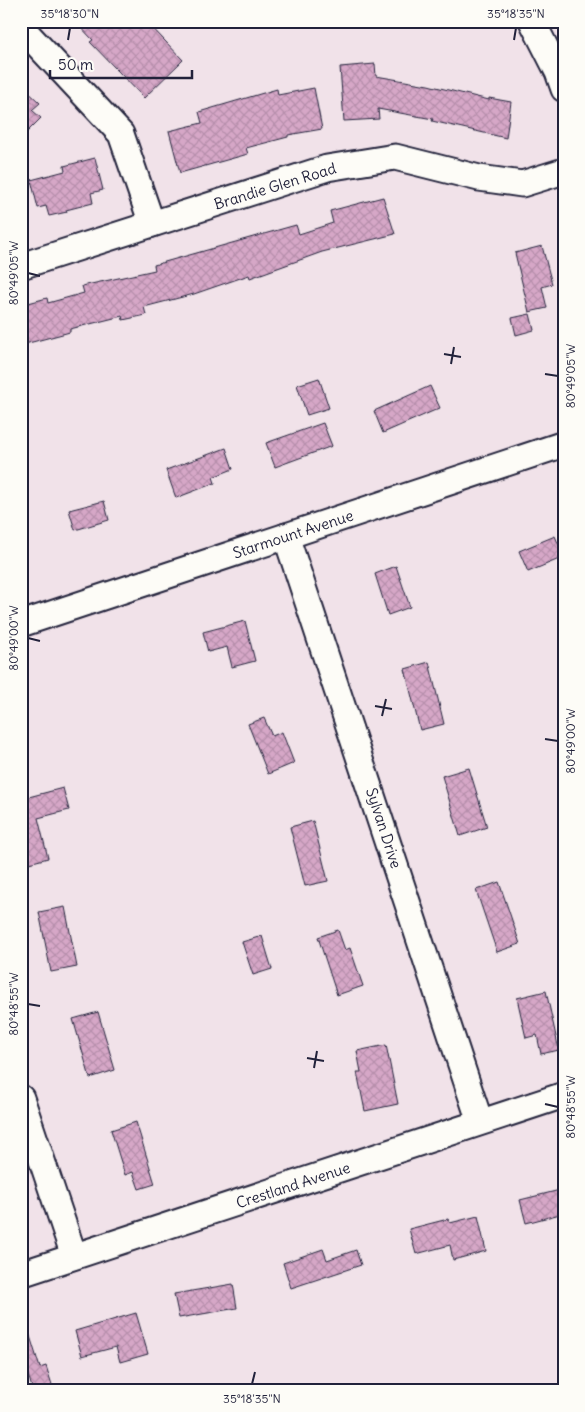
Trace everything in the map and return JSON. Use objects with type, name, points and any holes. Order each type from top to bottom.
[{"type":"street","points":[[532,21],[554,63],[564,89]]},
{"type":"street","points":[[21,27],[121,134],[152,224]]},
{"type":"street","name":"Brandie Glen Road","points":[[21,266],[327,168],[394,157],[479,178],[522,184],[564,171]]},
{"type":"street","name":"Starmount Avenue","points":[[21,624],[564,444]]},
{"type":"street","name":"Sylvan Drive","points":[[286,536],[480,1122]]},
{"type":"street","name":"Crestland Avenue","points":[[21,1274],[564,1094]]},
{"type":"street","points":[[21,1098],[74,1256]]},
{"type":"building","points":[[75,21],[146,21],[183,60],[144,98],[90,42],[93,40]]},
{"type":"building","points":[[375,64],[376,76],[428,85],[489,100],[489,98],[511,102],[506,138],[432,121],[433,119],[378,109],[379,119],[344,121],[340,67]]},
{"type":"building","points":[[21,85],[40,103],[32,110],[41,118],[21,138]]},
{"type":"building","points":[[314,88],[322,129],[288,135],[288,137],[246,148],[248,154],[180,173],[169,131],[202,123],[199,112],[277,89],[278,95]]},
{"type":"building","points":[[95,158],[103,190],[91,193],[93,203],[49,216],[46,206],[38,208],[31,180],[65,171],[64,166]]},
{"type":"building","points":[[383,197],[395,234],[322,252],[250,278],[249,275],[194,294],[144,307],[146,315],[123,320],[122,316],[70,329],[70,332],[21,345],[21,305],[47,298],[48,303],[84,293],[82,286],[155,270],[154,265],[296,225],[299,234],[333,223],[330,211]]},
{"type":"building","points":[[542,246],[552,284],[542,287],[547,308],[529,312],[515,253]]},
{"type":"building","points":[[530,314],[534,330],[516,335],[512,318]]},
{"type":"building","points":[[319,378],[329,408],[307,415],[297,385]]},
{"type":"building","points":[[430,386],[440,408],[383,433],[374,411]]},
{"type":"building","points":[[323,423],[332,446],[275,467],[266,443]]},
{"type":"building","points":[[226,448],[233,469],[213,477],[215,483],[176,498],[166,470]]},
{"type":"building","points":[[104,501],[109,520],[75,530],[69,510]]},
{"type":"building","points":[[555,536],[564,557],[528,572],[519,551]]},
{"type":"building","points":[[396,566],[410,607],[388,615],[375,574]]},
{"type":"building","points":[[245,621],[255,661],[232,667],[227,647],[208,652],[203,632]]},
{"type":"building","points":[[429,662],[444,724],[420,730],[405,669]]},
{"type":"building","points":[[264,718],[272,736],[282,732],[294,763],[268,774],[248,724]]},
{"type":"building","points":[[469,768],[487,827],[460,836],[442,776]]},
{"type":"building","points":[[63,788],[69,810],[38,818],[48,858],[25,864],[21,851],[21,799]]},
{"type":"building","points":[[313,821],[328,881],[305,886],[290,827]]},
{"type":"building","points":[[499,882],[520,944],[497,952],[476,890]]},
{"type":"building","points":[[65,907],[77,967],[51,972],[39,912]]},
{"type":"building","points":[[338,930],[345,950],[350,948],[363,986],[337,995],[318,937]]},
{"type":"building","points":[[262,936],[272,969],[253,975],[242,942]]},
{"type":"building","points":[[546,991],[559,1050],[541,1054],[537,1035],[526,1038],[517,998]]},
{"type":"building","points":[[98,1012],[115,1070],[90,1078],[73,1019]]},
{"type":"building","points":[[386,1045],[398,1104],[365,1111],[357,1072],[361,1072],[357,1051]]},
{"type":"building","points":[[136,1122],[155,1184],[139,1189],[133,1172],[125,1175],[111,1130]]},
{"type":"building","points":[[564,1189],[564,1213],[526,1223],[520,1200]]},
{"type":"building","points":[[478,1216],[486,1251],[453,1260],[450,1245],[416,1254],[409,1229],[448,1219],[450,1223]]},
{"type":"building","points":[[323,1249],[327,1260],[356,1250],[361,1265],[291,1288],[283,1263]]},
{"type":"building","points":[[233,1284],[237,1308],[179,1318],[174,1294]]},
{"type":"building","points":[[136,1313],[148,1354],[120,1362],[116,1347],[82,1356],[75,1331]]},
{"type":"building","points":[[29,1333],[40,1368],[46,1366],[54,1391],[33,1391],[26,1368],[21,1370],[21,1336]]}]
